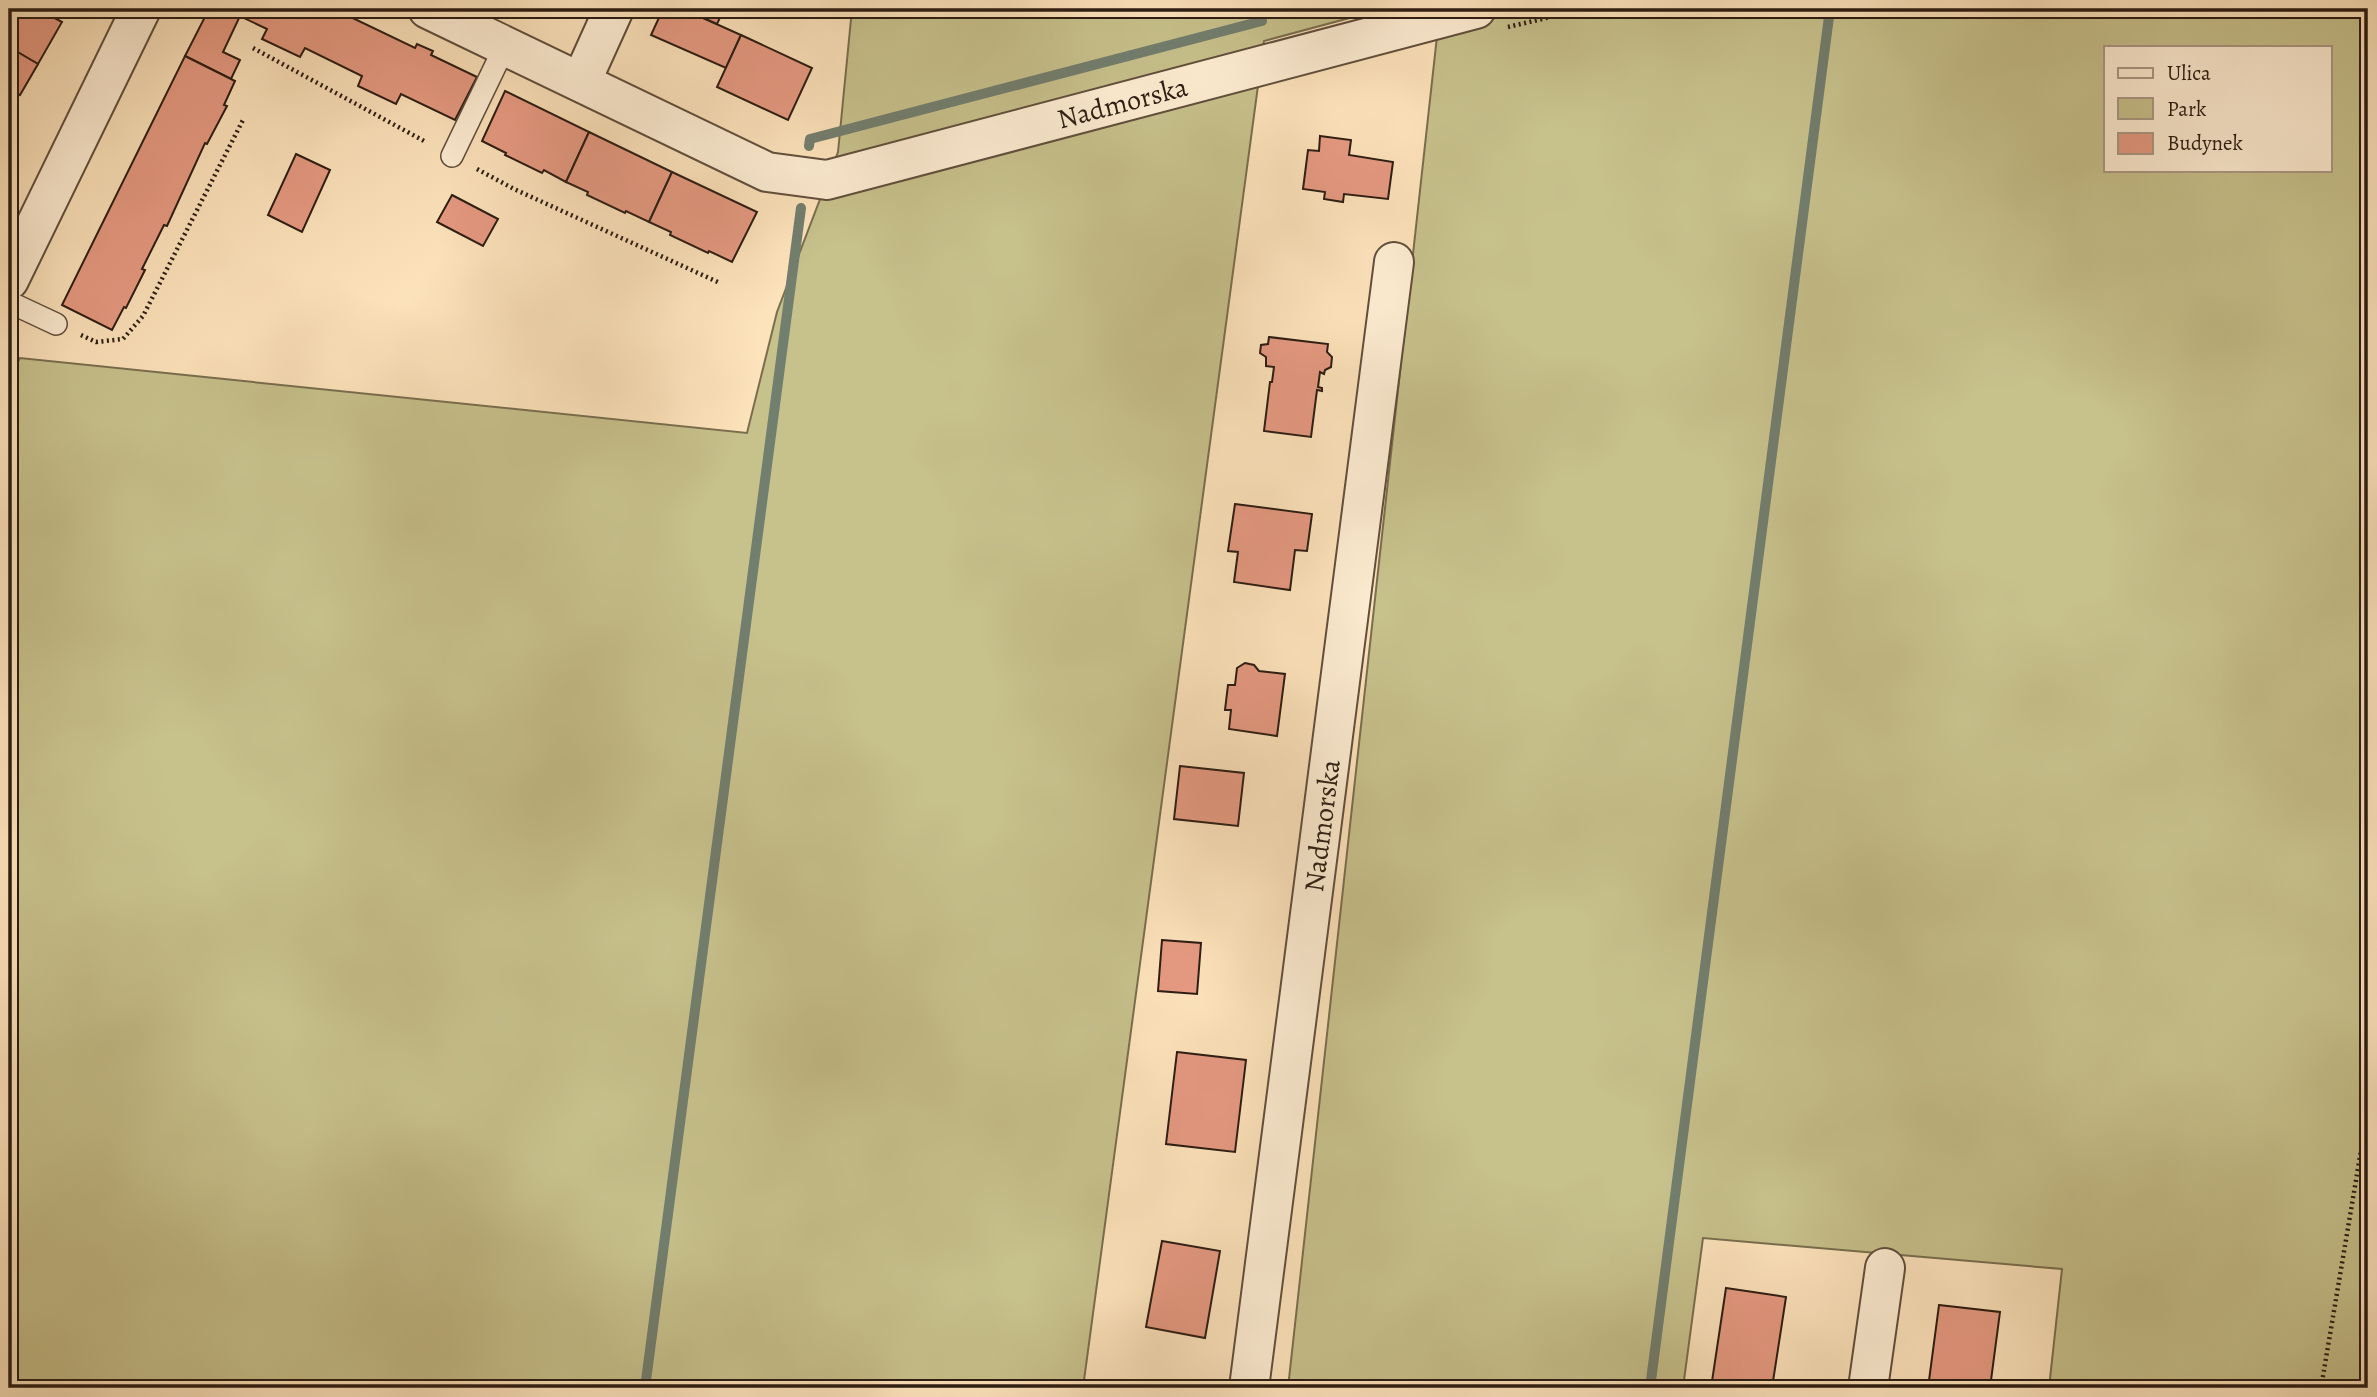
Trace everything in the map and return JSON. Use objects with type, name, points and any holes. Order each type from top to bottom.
[{"type":"street","points":[[9,280],[141,9]]},
{"type":"street","name":"Nadmorska","points":[[428,9],[767,172],[827,180],[1476,9]]},
{"type":"street","points":[[581,82],[614,9]]},
{"type":"street","name":"Nadmorska","points":[[1249,1388],[1394,262]]},
{"type":"street","points":[[1868,1388],[1885,1268]]},
{"type":"lane","points":[[452,156],[505,46]]},
{"type":"lane","points":[[9,302],[56,324]]},
{"type":"path","points":[[253,48],[514,189],[720,283]]},
{"type":"path","points":[[56,324],[96,342],[123,339],[143,316],[244,118]]},
{"type":"path","points":[[2321,1388],[2368,1109]]},
{"type":"green space","points":[[852,9],[1383,9],[1264,41],[1083,1388],[9,1388],[9,378],[20,358],[747,433],[777,312],[838,152]]},
{"type":"green space","points":[[1440,9],[2368,9],[2368,1388],[2049,1388],[2062,1269],[1703,1238],[1683,1388],[1288,1388]]},
{"type":"building","points":[[9,9],[38,9],[62,22],[38,64],[9,47]]},
{"type":"building","points":[[209,9],[225,9],[240,16],[223,52],[240,60],[231,79],[185,56]]},
{"type":"building","points":[[225,9],[334,9],[415,48],[417,44],[433,51],[431,55],[477,77],[455,120],[401,94],[396,104],[358,86],[362,76],[305,48],[300,57],[262,39],[267,29]]},
{"type":"building","points":[[663,9],[683,9],[741,35],[726,68],[651,35]]},
{"type":"building","points":[[683,9],[724,9],[717,24]]},
{"type":"building","points":[[741,35],[812,68],[788,120],[717,87]]},
{"type":"building","points":[[9,47],[38,64],[20,95],[9,88]]},
{"type":"building","points":[[185,56],[235,81],[224,105],[227,106],[207,144],[205,143],[167,226],[164,225],[142,269],[145,270],[112,330],[62,305]]},
{"type":"building","points":[[505,91],[589,132],[566,182],[505,155],[506,153],[482,141]]},
{"type":"building","points":[[589,132],[672,172],[649,222],[587,195],[588,192],[566,182]]},
{"type":"building","points":[[1320,136],[1351,140],[1349,155],[1393,162],[1388,199],[1344,194],[1343,202],[1324,199],[1325,192],[1303,189],[1308,150],[1319,151]]},
{"type":"building","points":[[296,154],[330,170],[302,232],[268,215]]},
{"type":"building","points":[[672,172],[757,212],[732,262],[670,235],[671,232],[649,222]]},
{"type":"building","points":[[452,195],[498,219],[483,246],[437,222]]},
{"type":"building","points":[[1269,337],[1328,344],[1327,352],[1332,357],[1331,367],[1325,370],[1324,374],[1320,372],[1318,387],[1322,388],[1322,391],[1317,390],[1311,437],[1264,431],[1274,367],[1266,366],[1266,357],[1260,353],[1261,345],[1268,344]]},
{"type":"building","points":[[1235,504],[1312,514],[1307,551],[1295,550],[1290,590],[1234,582],[1238,552],[1228,551]]},
{"type":"building","points":[[1245,663],[1254,665],[1259,671],[1285,674],[1277,736],[1229,729],[1231,710],[1225,710],[1228,685],[1235,685],[1237,668]]},
{"type":"building","points":[[1180,766],[1244,773],[1238,826],[1174,819]]},
{"type":"building","points":[[1162,940],[1201,943],[1197,994],[1158,991]]},
{"type":"building","points":[[1177,1052],[1246,1060],[1235,1152],[1166,1144]]},
{"type":"building","points":[[1162,1241],[1220,1251],[1205,1338],[1146,1327]]},
{"type":"building","points":[[1726,1288],[1786,1297],[1772,1388],[1711,1388]]},
{"type":"building","points":[[1939,1305],[2000,1312],[1990,1388],[1928,1388]]},
{"type":"waterway","points":[[1650,1388],[1830,9]]},
{"type":"waterway","points":[[809,146],[810,139],[1262,21]]},
{"type":"waterway","points":[[645,1388],[801,208]]}]
